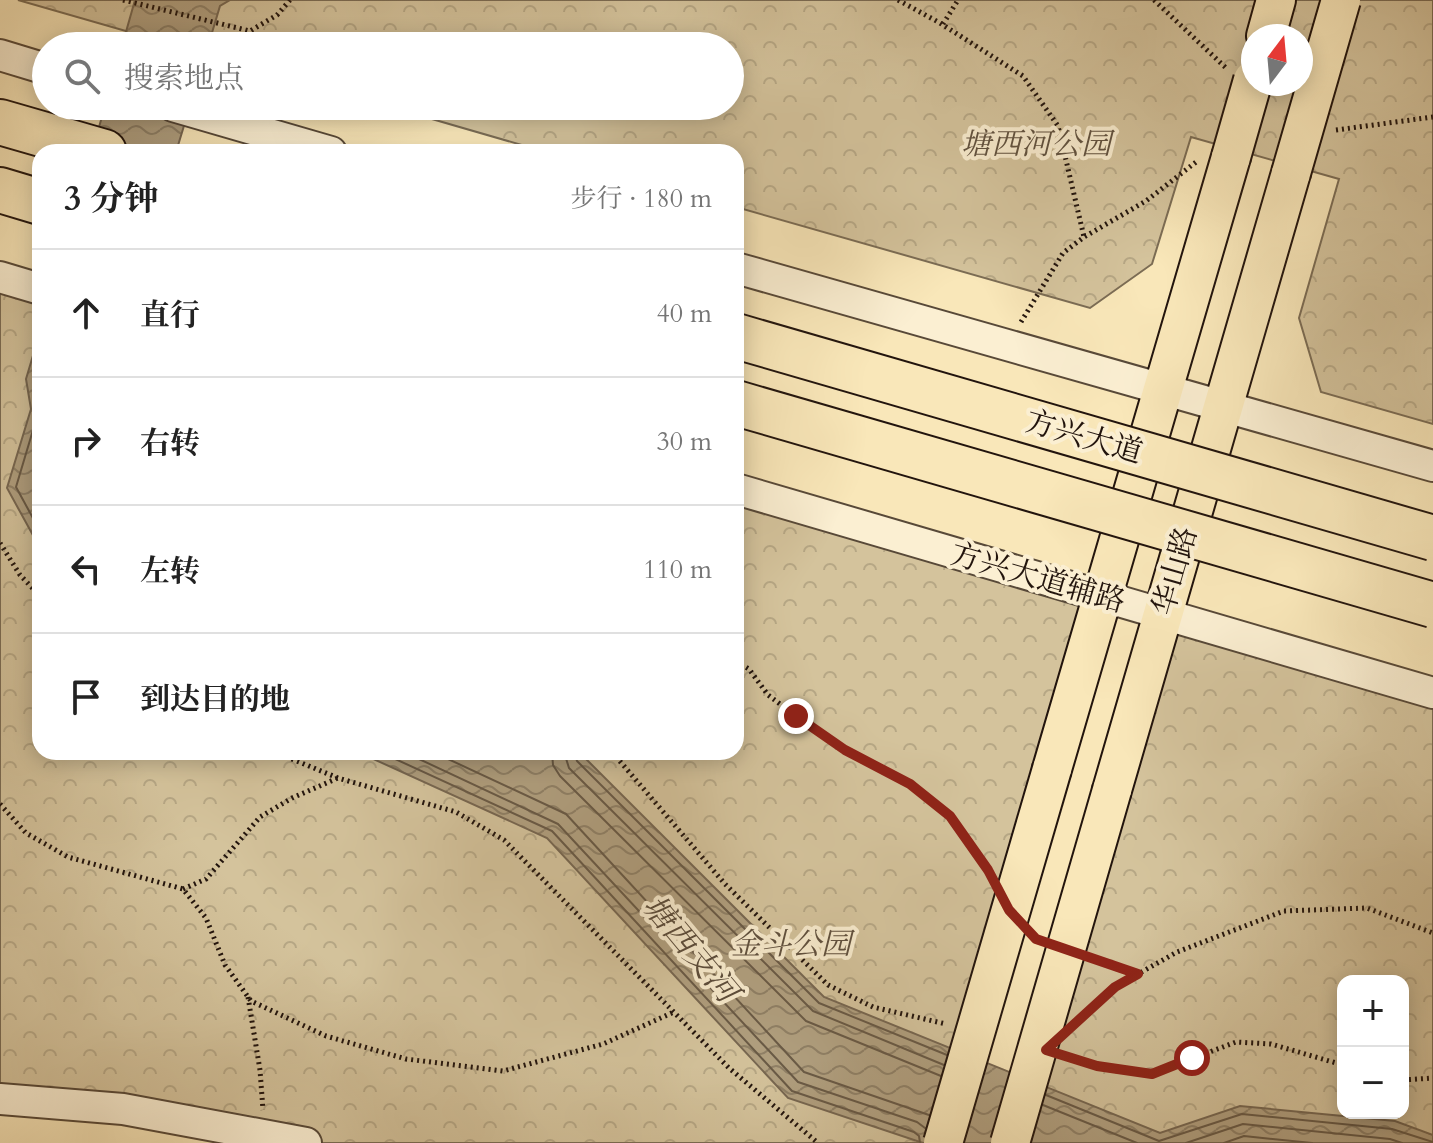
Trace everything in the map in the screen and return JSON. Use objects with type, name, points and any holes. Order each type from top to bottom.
[{"type":"highway","points":[[0,122],[76,144]]},
{"type":"highway","points":[[0,190],[32,200]]},
{"type":"highway","name":"方兴大道","points":[[744,338],[1433,538]]},
{"type":"highway","points":[[744,405],[1433,605]]},
{"type":"main road","points":[[1269,24],[1276,0]]},
{"type":"main road","name":"华山路","points":[[1010,1143],[1341,0]]},
{"type":"main road","name":"华山路","points":[[943,1143],[1163,390],[1218,156],[1246,96]]},
{"type":"street","points":[[0,55],[32,65]]},
{"type":"street","points":[[221,120],[303,144]]},
{"type":"street","points":[[744,270],[1433,466]]},
{"type":"street","points":[[0,277],[32,287]]},
{"type":"street","name":"方兴大道辅路","points":[[744,491],[1433,693]]},
{"type":"street","points":[[0,1099],[123,1109],[306,1143]]},
{"type":"path","points":[[123,0],[250,31],[277,15],[290,0]]},
{"type":"path","points":[[898,0],[943,24],[1023,76],[1058,126],[1084,237]]},
{"type":"path","points":[[943,24],[958,0]]},
{"type":"path","points":[[1006,346],[1063,253],[1084,237],[1218,156]]},
{"type":"path","points":[[0,543],[20,575],[32,588]]},
{"type":"path","points":[[744,666],[768,695],[796,716],[845,750],[910,784],[950,816],[995,883]]},
{"type":"path","points":[[294,760],[338,778],[456,812],[504,840],[729,1068],[818,1143]]},
{"type":"path","points":[[619,760],[725,884],[828,985],[873,1007],[957,1026]]},
{"type":"path","points":[[183,889],[206,879],[260,817],[292,798],[338,778]]},
{"type":"path","points":[[0,804],[26,833],[68,857],[183,889],[206,918],[225,965],[251,1001],[326,1036],[406,1059],[503,1071],[603,1044],[674,1012]]},
{"type":"path","points":[[1069,1029],[1115,987],[1177,952],[1284,911],[1367,908],[1433,933]]},
{"type":"path","points":[[1085,956],[1138,974]]},
{"type":"path","points":[[248,996],[260,1070],[265,1135]]},
{"type":"path","points":[[1059,1054],[1097,1066],[1152,1074],[1236,1042],[1271,1044],[1337,1063]]},
{"type":"path","points":[[1409,1080],[1433,1078]]},
{"type":"green space","name":"塘西河公园","points":[[18,0],[1433,0],[1433,424],[1321,392],[1299,318],[1339,179],[1191,137],[1152,264],[1090,308],[744,209],[744,144],[518,144],[435,120],[744,120],[744,32],[129,32]]},
{"type":"green space","name":"金斗公园","points":[[0,277],[32,287],[32,760],[744,760],[744,491],[1102,596],[943,1143],[306,1143],[0,1099]]},
{"type":"green space","points":[[1163,614],[1433,693],[1433,1143],[1010,1143]]},
{"type":"water","points":[[135,0],[230,0],[220,6],[212,32],[126,32]]},
{"type":"water","points":[[101,120],[186,120],[178,144],[94,144]]},
{"type":"water","points":[[32,359],[32,533],[7,488],[31,409],[26,379]]},
{"type":"water","name":"塘西支河","points":[[376,760],[587,760],[824,997],[1160,1133],[1240,1106],[1337,1115],[1337,1119],[1395,1121],[1433,1135],[1433,1143],[923,1143],[788,1098],[547,838]]},
{"type":"route","points":[[796,716],[845,750],[910,784],[950,816],[988,870],[1009,910],[1036,939],[1138,974],[1115,987],[1046,1050],[1097,1066],[1152,1074],[1192,1058]]}]
